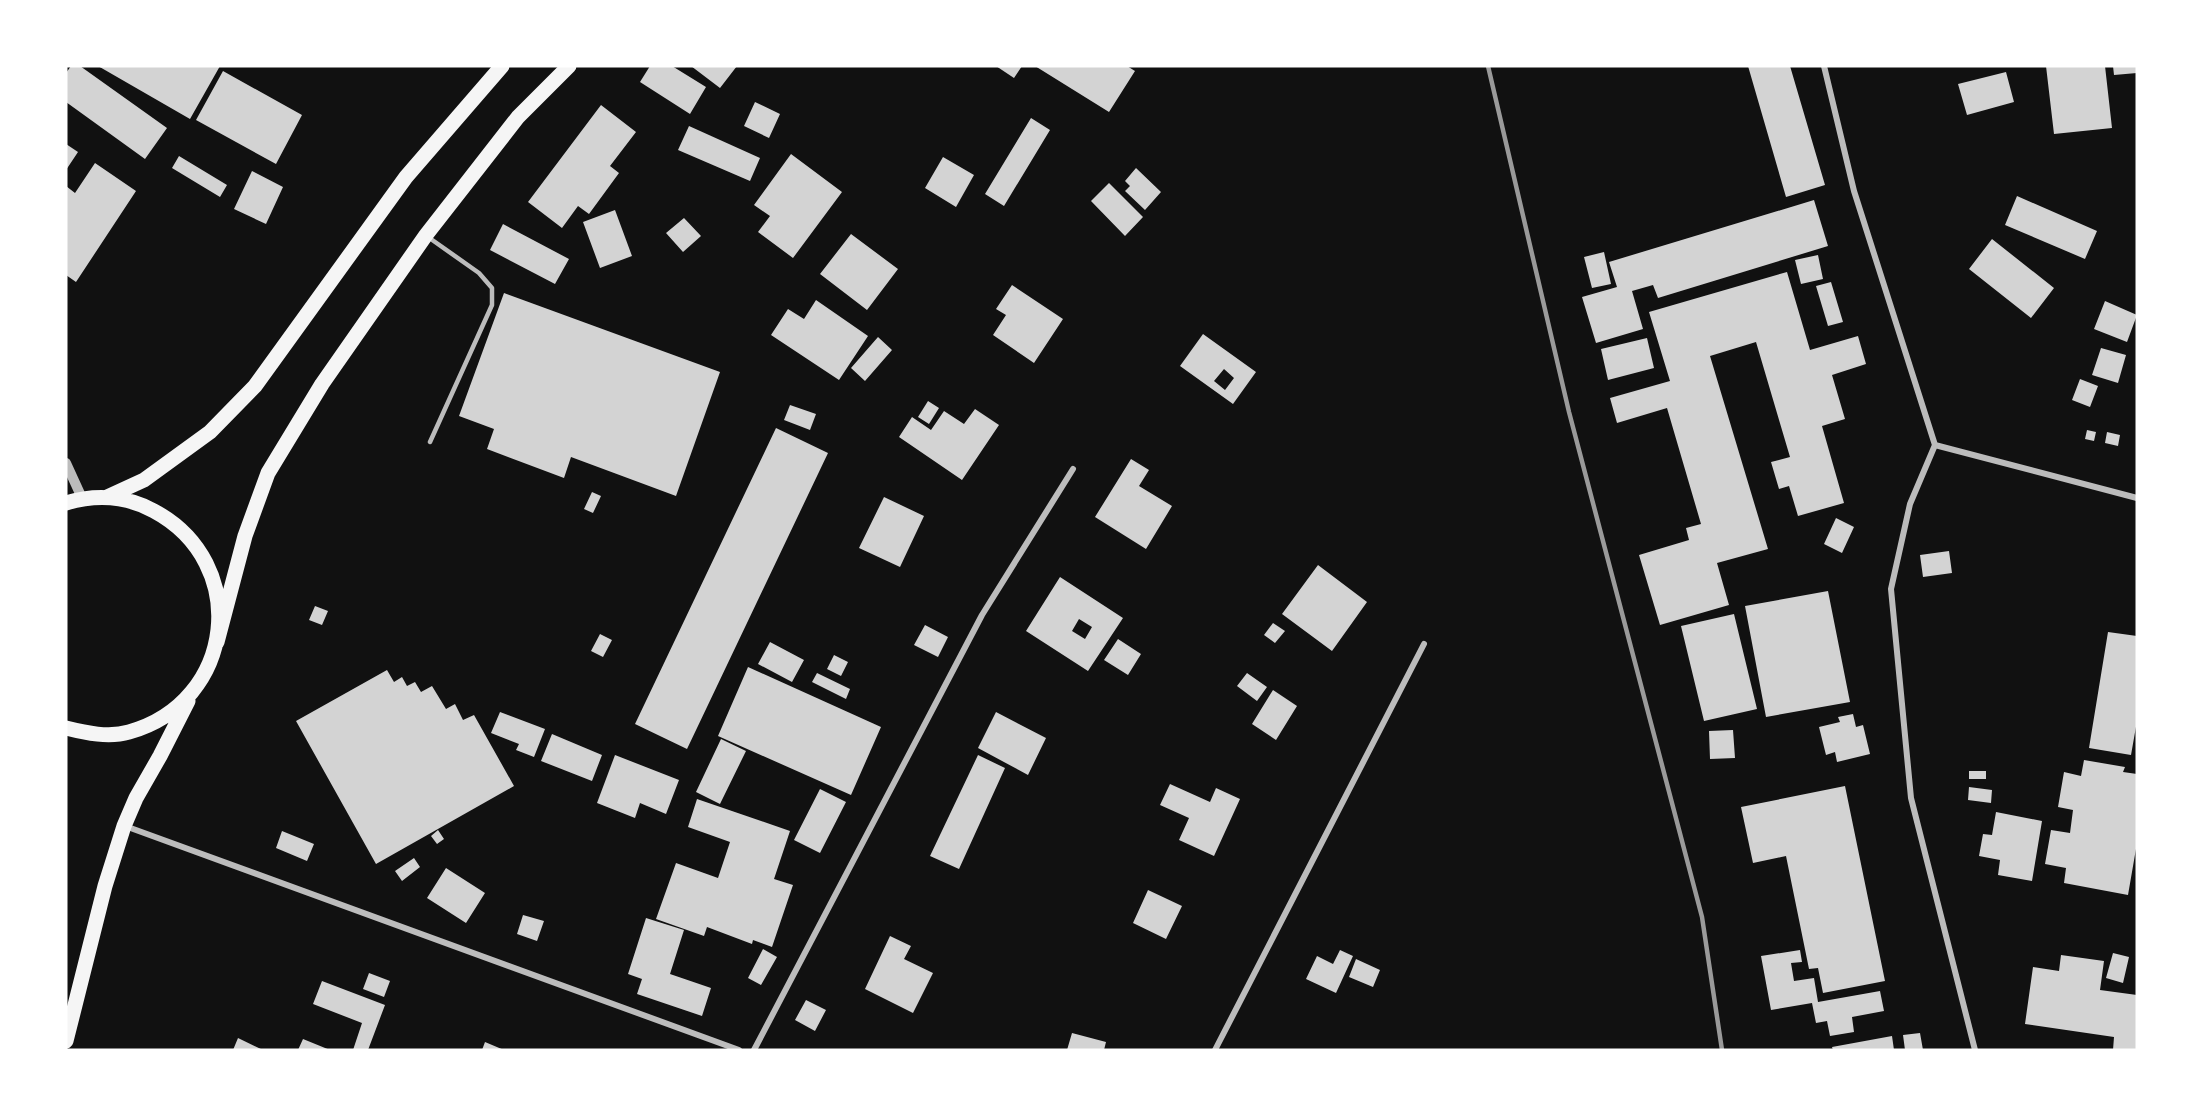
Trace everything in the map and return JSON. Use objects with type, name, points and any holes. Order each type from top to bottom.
[{"type":"main road","points":[[107,497],[144,480],[210,432],[255,386],[406,177],[502,66]]},
{"type":"main road","points":[[66,1041],[105,886],[124,826],[136,798],[191,694],[207,670],[217,642],[245,536],[268,473],[322,384],[426,235],[518,117],[569,66]]},
{"type":"main road","points":[[66,503],[82,498],[107,497],[141,504],[171,520],[195,544],[212,574],[219,608],[217,642]]},
{"type":"main road","points":[[66,728],[90,734],[128,733],[162,718],[191,694]]},
{"type":"street","points":[[482,90],[493,66]]},
{"type":"street","points":[[1824,66],[1854,191],[1935,445],[1910,504],[1891,589],[1911,798],[1975,1050]]},
{"type":"street","points":[[1935,445],[2137,498]]},
{"type":"street","points":[[66,463],[82,498]]},
{"type":"street","points":[[754,1050],[982,615],[1073,469]]},
{"type":"street","points":[[1215,1050],[1424,644]]},
{"type":"street","points":[[124,826],[739,1050]]},
{"type":"lane","points":[[426,235],[479,273],[492,288],[492,305],[430,442]]},
{"type":"building","points":[[71,66],[80,66],[167,128],[145,159],[66,102],[66,73]]},
{"type":"building","points":[[98,66],[220,66],[190,119]]},
{"type":"building","points":[[650,66],[672,66],[706,87],[690,114],[640,82]]},
{"type":"building","points":[[691,66],[737,66],[720,88]]},
{"type":"building","points":[[996,66],[1022,66],[1014,78]]},
{"type":"building","points":[[1035,66],[1127,66],[1135,71],[1109,112]]},
{"type":"building","points":[[1748,66],[1790,66],[1825,185],[1786,197]]},
{"type":"building","points":[[2046,66],[2105,66],[2112,128],[2054,134]]},
{"type":"building","points":[[2113,66],[2137,66],[2137,73],[2114,75]]},
{"type":"building","points":[[223,71],[302,115],[276,164],[196,120]]},
{"type":"building","points":[[2006,72],[2014,102],[1967,115],[1958,84]]},
{"type":"building","points":[[755,102],[780,114],[769,138],[744,126]]},
{"type":"building","points":[[601,105],[636,132],[610,166],[619,173],[589,214],[578,206],[562,228],[528,202]]},
{"type":"building","points":[[1031,118],[1050,130],[1004,206],[985,194]]},
{"type":"building","points":[[689,126],[760,158],[750,181],[678,150]]},
{"type":"building","points":[[66,144],[78,152],[66,170]]},
{"type":"building","points":[[791,154],[842,192],[793,258],[758,232],[770,216],[754,205]]},
{"type":"building","points":[[179,156],[227,185],[220,197],[172,168]]},
{"type":"building","points":[[943,157],[974,175],[956,207],[925,188]]},
{"type":"building","points":[[95,163],[136,191],[76,282],[66,275],[66,186],[75,193]]},
{"type":"building","points":[[1136,168],[1161,192],[1145,210],[1125,191],[1130,186],[1125,181]]},
{"type":"building","points":[[252,171],[283,187],[266,224],[234,209]]},
{"type":"building","points":[[1109,183],[1143,217],[1125,236],[1091,201]]},
{"type":"building","points":[[2017,196],[2097,231],[2085,259],[2005,225]]},
{"type":"building","points":[[1814,200],[1828,246],[1658,298],[1653,285],[1632,291],[1643,329],[1596,343],[1582,297],[1617,287],[1609,262]]},
{"type":"building","points":[[615,210],[632,256],[600,268],[583,222]]},
{"type":"building","points":[[684,218],[701,236],[683,252],[666,233]]},
{"type":"building","points":[[503,224],[569,259],[555,284],[490,250]]},
{"type":"building","points":[[851,234],[898,269],[867,310],[820,274]]},
{"type":"building","points":[[1992,239],[2054,288],[2031,318],[1969,269]]},
{"type":"building","points":[[1604,252],[1611,284],[1592,288],[1584,257]]},
{"type":"building","points":[[1818,255],[1823,279],[1801,284],[1795,260]]},
{"type":"building","points":[[1787,272],[1810,350],[1858,336],[1866,364],[1832,375],[1845,419],[1822,426],[1844,503],[1798,516],[1789,486],[1779,489],[1771,462],[1790,457],[1756,342],[1710,356],[1768,549],[1717,563],[1729,605],[1660,625],[1639,555],[1689,540],[1686,528],[1701,524],[1667,408],[1617,423],[1610,398],[1670,381],[1649,312]]},
{"type":"building","points":[[1831,282],[1843,322],[1828,326],[1816,286]]},
{"type":"building","points":[[1012,285],[1063,319],[1034,363],[993,335],[1006,315],[996,309]]},
{"type":"building","points":[[504,293],[720,372],[676,496],[571,457],[564,478],[487,449],[494,429],[459,416]]},
{"type":"building","points":[[816,300],[868,336],[839,380],[771,335],[788,309],[804,319]]},
{"type":"building","points":[[2105,301],[2137,315],[2127,342],[2094,329]]},
{"type":"building","points":[[1203,334],[1256,372],[1233,404],[1180,366]],"holes":[[[1224,369],[1234,378],[1225,390],[1214,381]]]},
{"type":"building","points":[[878,337],[892,350],[865,381],[851,368]]},
{"type":"building","points":[[1647,338],[1654,368],[1608,380],[1601,349]]},
{"type":"building","points":[[2101,348],[2126,355],[2118,383],[2092,375]]},
{"type":"building","points":[[2080,379],[2098,386],[2090,407],[2072,400]]},
{"type":"building","points":[[928,401],[939,408],[929,424],[918,417]]},
{"type":"building","points":[[790,405],[816,414],[810,430],[784,420]]},
{"type":"building","points":[[975,409],[999,425],[962,480],[899,437],[912,417],[931,430],[944,411],[964,424]]},
{"type":"building","points":[[776,428],[828,453],[687,749],[635,724]]},
{"type":"building","points":[[2087,430],[2096,432],[2094,441],[2085,439]]},
{"type":"building","points":[[2107,432],[2120,435],[2118,446],[2105,443]]},
{"type":"building","points":[[1131,459],[1149,470],[1139,486],[1172,506],[1146,549],[1095,517]]},
{"type":"building","points":[[592,492],[601,496],[593,513],[584,509]]},
{"type":"building","points":[[884,497],[924,516],[900,567],[859,548]]},
{"type":"building","points":[[1836,518],[1854,527],[1842,553],[1824,544]]},
{"type":"building","points":[[1949,551],[1952,573],[1923,577],[1920,555]]},
{"type":"building","points":[[1318,565],[1367,602],[1332,651],[1282,614]]},
{"type":"building","points":[[1060,577],[1123,618],[1088,671],[1026,631]],"holes":[[[1079,619],[1092,627],[1085,639],[1072,631]]]},
{"type":"building","points":[[1828,591],[1850,702],[1766,717],[1745,606]]},
{"type":"building","points":[[315,606],[328,611],[322,625],[309,620]]},
{"type":"building","points":[[1734,614],[1757,709],[1704,721],[1681,626]]},
{"type":"building","points":[[1273,623],[1285,631],[1275,643],[1264,635]]},
{"type":"building","points":[[925,625],[948,637],[938,657],[914,645]]},
{"type":"building","points":[[2108,632],[2137,636],[2137,721],[2131,755],[2089,748]]},
{"type":"building","points":[[600,634],[612,640],[603,657],[591,651]]},
{"type":"building","points":[[1118,639],[1141,654],[1128,675],[1104,660]]},
{"type":"building","points":[[770,642],[804,660],[792,682],[758,664]]},
{"type":"building","points":[[834,655],[848,662],[841,676],[827,669]]},
{"type":"building","points":[[748,667],[881,727],[851,795],[718,736]]},
{"type":"building","points":[[387,670],[394,682],[402,677],[407,686],[415,682],[421,692],[432,686],[446,709],[455,704],[463,720],[474,715],[514,786],[376,864],[296,721]]},
{"type":"building","points":[[817,673],[850,689],[846,699],[812,682]]},
{"type":"building","points":[[1247,673],[1267,687],[1257,701],[1237,686]]},
{"type":"building","points":[[1273,690],[1297,706],[1276,740],[1252,724]]},
{"type":"building","points":[[500,712],[545,729],[534,757],[516,750],[519,744],[491,733]]},
{"type":"building","points":[[996,712],[1046,738],[1028,775],[978,748]]},
{"type":"building","points":[[1853,714],[1856,727],[1863,725],[1870,754],[1837,762],[1835,752],[1826,755],[1819,727],[1840,722],[1838,717]]},
{"type":"building","points":[[1733,730],[1735,758],[1710,759],[1709,731]]},
{"type":"building","points":[[552,734],[602,755],[592,781],[541,761]]},
{"type":"building","points":[[721,739],[746,751],[720,804],[696,792]]},
{"type":"building","points":[[615,755],[679,780],[666,814],[640,803],[635,818],[597,803]]},
{"type":"building","points":[[978,755],[1005,768],[959,869],[930,856]]},
{"type":"building","points":[[2084,760],[2125,767],[2123,772],[2137,774],[2137,843],[2128,895],[2064,883],[2066,868],[2045,864],[2051,830],[2070,833],[2073,810],[2058,807],[2064,772],[2081,776]]},
{"type":"building","points":[[1969,771],[1986,771],[1986,779],[1969,779]]},
{"type":"building","points":[[1170,784],[1210,802],[1216,788],[1240,799],[1214,856],[1179,840],[1189,818],[1160,805]]},
{"type":"building","points":[[1845,786],[1885,981],[1823,993],[1818,968],[1809,969],[1786,856],[1753,863],[1741,807]]},
{"type":"building","points":[[1969,787],[1992,790],[1991,803],[1968,800]]},
{"type":"building","points":[[820,789],[846,802],[820,853],[794,840]]},
{"type":"building","points":[[697,799],[790,831],[774,879],[793,885],[772,947],[753,940],[752,944],[707,927],[704,936],[656,919],[676,863],[718,878],[730,842],[688,827]]},
{"type":"building","points":[[1996,812],[2042,821],[2032,881],[1998,875],[2000,860],[1979,856],[1983,834],[1992,835]]},
{"type":"building","points":[[438,830],[444,839],[437,844],[431,836]]},
{"type":"building","points":[[282,831],[314,844],[307,861],[276,848]]},
{"type":"building","points":[[414,858],[420,867],[402,881],[395,871]]},
{"type":"building","points":[[446,868],[485,893],[466,923],[427,898]]},
{"type":"building","points":[[1148,890],[1182,906],[1166,939],[1133,923]]},
{"type":"building","points":[[523,915],[544,921],[537,941],[517,934]]},
{"type":"building","points":[[646,918],[684,930],[670,974],[711,988],[702,1016],[637,994],[642,979],[628,974]]},
{"type":"building","points":[[890,936],[911,946],[904,959],[933,973],[913,1013],[865,989]]},
{"type":"building","points":[[763,949],[777,957],[761,985],[748,978]]},
{"type":"building","points":[[1340,950],[1353,956],[1336,993],[1306,979],[1317,956],[1333,964]]},
{"type":"building","points":[[1800,950],[1802,962],[1791,963],[1794,981],[1814,978],[1818,1002],[1880,991],[1884,1011],[1852,1017],[1854,1032],[1830,1036],[1827,1021],[1816,1023],[1812,1003],[1771,1010],[1761,956]]},
{"type":"building","points":[[2113,953],[2129,957],[2123,983],[2106,978]]},
{"type":"building","points":[[2061,955],[2104,961],[2100,990],[2137,995],[2137,1050],[2113,1050],[2114,1037],[2025,1024],[2033,967],[2059,971]]},
{"type":"building","points":[[1356,959],[1380,970],[1373,987],[1349,977]]},
{"type":"building","points":[[369,973],[390,981],[384,997],[363,989]]},
{"type":"building","points":[[322,981],[385,1005],[368,1050],[353,1050],[362,1023],[313,1004]]},
{"type":"building","points":[[806,1000],[826,1010],[815,1031],[795,1020]]},
{"type":"building","points":[[1072,1033],[1106,1042],[1104,1050],[1067,1050]]},
{"type":"building","points":[[1920,1033],[1923,1050],[1905,1050],[1903,1035]]},
{"type":"building","points":[[1892,1036],[1894,1050],[1833,1050],[1832,1047]]},
{"type":"building","points":[[238,1038],[263,1050],[233,1050]]},
{"type":"building","points":[[303,1039],[330,1050],[298,1050]]},
{"type":"building","points":[[485,1042],[504,1050],[482,1050]]},
{"type":"railway","points":[[1488,66],[1569,412],[1702,917],[1722,1050]]}]
